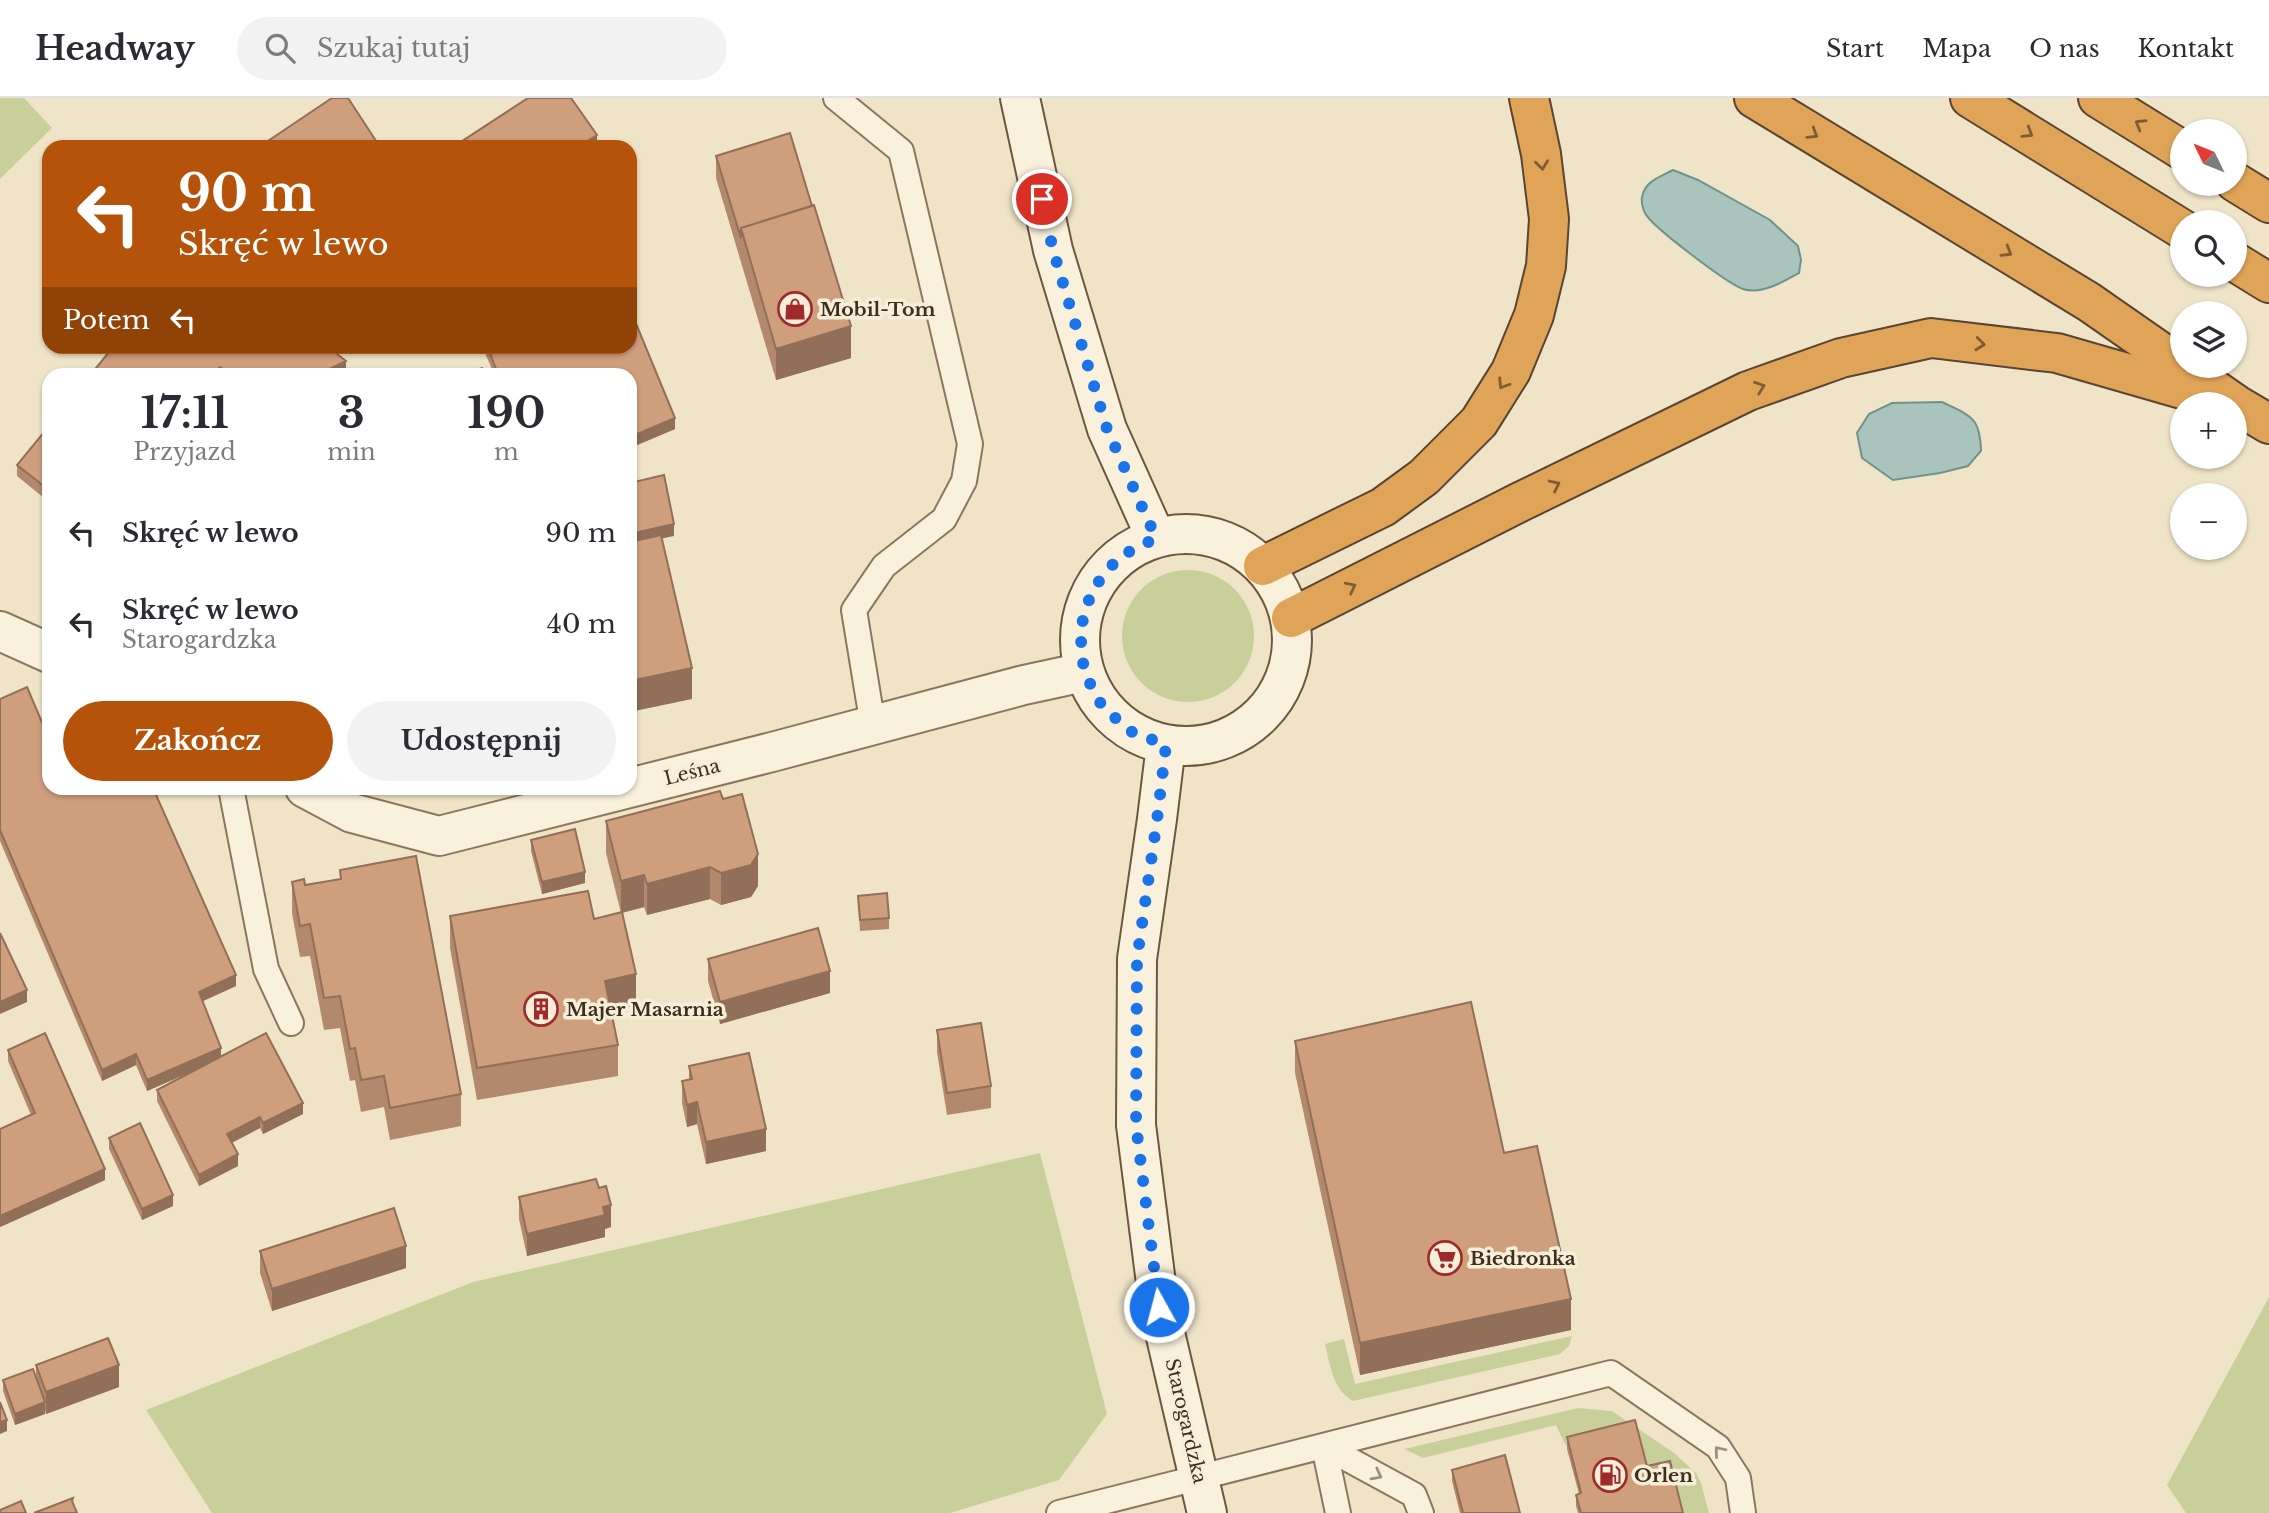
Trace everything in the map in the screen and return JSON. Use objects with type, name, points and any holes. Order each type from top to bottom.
[{"type":"highway","points":[[1263,566],[1383,507],[1424,477],[1479,422],[1511,371],[1534,315],[1546,254],[1549,219],[1541,154],[1529,98]]},
{"type":"highway","points":[[1754,98],[2089,302],[2217,392]]},
{"type":"highway","points":[[1970,98],[2170,222]]},
{"type":"highway","points":[[2098,98],[2170,143]]},
{"type":"highway","points":[[2247,189],[2269,203]]},
{"type":"highway","points":[[2247,270],[2269,284]]},
{"type":"highway","points":[[1290,618],[1748,391],[1841,358],[1931,338],[2057,353],[2190,392]]},
{"type":"highway","points":[[2247,412],[2269,424]]},
{"type":"main road","points":[[1020,98],[1053,250],[1107,429],[1156,538]]},
{"type":"main road","points":[[1184,533],[1213,537],[1240,548],[1263,566],[1280,590],[1290,618],[1291,660],[1275,698],[1246,729],[1207,744],[1166,745],[1130,731],[1102,706],[1084,672],[1080,630],[1092,590],[1119,557],[1156,538],[1184,533]]},
{"type":"main road","points":[[0,631],[42,650]]},
{"type":"main road","name":"Leśna","points":[[637,786],[1024,685],[1084,672]]},
{"type":"main road","name":"Starogardzka","points":[[1166,745],[1137,959],[1136,1125],[1159,1307],[1204,1496]]},
{"type":"main road","name":"Leśna","points":[[318,795],[352,813],[439,836],[601,795]]},
{"type":"lane","points":[[836,98],[901,151],[970,444],[964,481],[944,519],[884,566],[854,610],[873,726]]},
{"type":"lane","points":[[232,795],[266,969],[291,1023]]},
{"type":"lane","points":[[1059,1513],[1204,1496],[1324,1446],[1611,1373],[1718,1447],[1738,1478],[1743,1513]]},
{"type":"lane","points":[[1324,1446],[1338,1513]]},
{"type":"lane","points":[[1324,1446],[1414,1495],[1421,1513]]},
{"type":"green space","points":[[0,98],[24,98],[52,128],[0,179]]},
{"type":"green space","points":[[1188,570],[1213,575],[1235,589],[1249,611],[1254,636],[1249,661],[1235,683],[1213,697],[1188,702],[1163,697],[1141,683],[1127,661],[1122,636],[1127,611],[1141,589],[1163,575]]},
{"type":"green space","points":[[1040,1153],[1107,1414],[1059,1480],[950,1513],[212,1513],[146,1410],[473,1282]]},
{"type":"green space","points":[[2269,1297],[2269,1513],[2186,1513],[2167,1485]]},
{"type":"green space","points":[[1572,1336],[1569,1346],[1560,1354],[1353,1401],[1337,1384],[1325,1344],[1344,1339],[1355,1384]]},
{"type":"green space","points":[[1578,1408],[1612,1411],[1674,1453],[1696,1473],[1709,1513],[1684,1513],[1670,1469],[1649,1474],[1636,1429],[1566,1446],[1556,1425],[1423,1458],[1404,1449]]},
{"type":"water","points":[[1673,170],[1698,180],[1770,220],[1798,246],[1801,260],[1799,273],[1764,289],[1743,289],[1722,277],[1675,241],[1650,220],[1644,212],[1642,201],[1650,183]]},
{"type":"water","points":[[1942,402],[1967,415],[1979,431],[1981,451],[1968,466],[1893,480],[1862,458],[1857,433],[1869,414],[1892,403]]},
{"type":"building","points":[[332,98],[348,98],[375,140],[269,140]]},
{"type":"building","points":[[528,98],[571,98],[597,135],[589,140],[464,140]]},
{"type":"building","points":[[790,133],[812,206],[741,228],[741,238],[716,156]]},
{"type":"building","name":"Mobil-Tom","points":[[814,205],[851,326],[776,349],[741,228]]},
{"type":"building","points":[[637,326],[675,418],[637,434],[637,368],[496,368],[490,354],[637,354]]},
{"type":"building","points":[[107,354],[337,354],[346,361],[331,368],[96,368]]},
{"type":"building","points":[[42,435],[42,485],[17,465]]},
{"type":"building","points":[[664,475],[674,524],[637,532],[637,481]]},
{"type":"building","points":[[661,535],[692,668],[637,680],[637,540]]},
{"type":"building","points":[[27,687],[42,722],[42,795],[156,795],[236,975],[199,992],[221,1048],[147,1080],[136,1054],[102,1070],[0,830],[0,699]]},
{"type":"building","points":[[720,791],[723,799],[742,794],[758,854],[751,865],[721,873],[710,867],[647,884],[644,875],[621,881],[606,821]]},
{"type":"building","points":[[575,829],[585,872],[542,882],[531,840]]},
{"type":"building","points":[[416,856],[461,1094],[390,1108],[384,1076],[361,1080],[355,1048],[350,1049],[340,996],[324,998],[310,924],[300,926],[292,882],[304,879],[305,885],[341,879],[340,870]]},
{"type":"building","name":"Majer Masarnia","points":[[588,891],[594,919],[622,912],[636,974],[605,981],[618,1045],[477,1068],[450,916]]},
{"type":"building","points":[[887,893],[889,918],[860,920],[858,896]]},
{"type":"building","points":[[818,928],[830,971],[720,1002],[708,959]]},
{"type":"building","points":[[0,933],[27,990],[0,1002]]},
{"type":"building","name":"Biedronka","points":[[1471,1002],[1504,1153],[1537,1146],[1571,1299],[1360,1343],[1295,1041]]},
{"type":"building","points":[[981,1023],[991,1086],[947,1093],[937,1030]]},
{"type":"building","points":[[45,1033],[105,1169],[0,1216],[0,1129],[35,1113],[8,1050]]},
{"type":"building","points":[[266,1033],[303,1103],[263,1123],[260,1117],[227,1134],[238,1154],[199,1175],[157,1090]]},
{"type":"building","points":[[749,1053],[766,1129],[706,1142],[697,1102],[687,1105],[682,1081],[692,1079],[689,1066]]},
{"type":"building","points":[[140,1123],[173,1195],[142,1209],[109,1138]]},
{"type":"building","points":[[596,1179],[599,1188],[606,1186],[611,1205],[603,1207],[605,1215],[527,1234],[519,1197]]},
{"type":"building","points":[[394,1208],[406,1246],[272,1289],[260,1251]]},
{"type":"building","points":[[108,1338],[119,1365],[46,1392],[36,1365]]},
{"type":"building","points":[[33,1369],[45,1402],[15,1414],[3,1380]]},
{"type":"building","points":[[0,1402],[7,1420],[0,1422]]},
{"type":"building","name":"Orlen","points":[[1635,1420],[1647,1466],[1670,1461],[1683,1513],[1581,1513],[1576,1495],[1581,1493],[1567,1437]]},
{"type":"building","points":[[1505,1455],[1520,1513],[1463,1513],[1452,1470]]},
{"type":"building","points":[[73,1498],[77,1513],[34,1513]]},
{"type":"building","points":[[21,1501],[26,1513],[0,1513],[0,1510]]},
{"type":"place","name":"Mobil-Tom","points":[[795,309]]},
{"type":"place","name":"Majer Masarnia","points":[[541,1009]]},
{"type":"place","name":"Biedronka","points":[[1445,1258]]},
{"type":"place","name":"Orlen","points":[[1610,1475]]},
{"type":"route","points":[[1042,199],[1053,250],[1107,429],[1156,538],[1119,557],[1092,590],[1080,630],[1084,672],[1102,706],[1130,731],[1166,745],[1137,959],[1136,1125],[1159,1307]]}]
